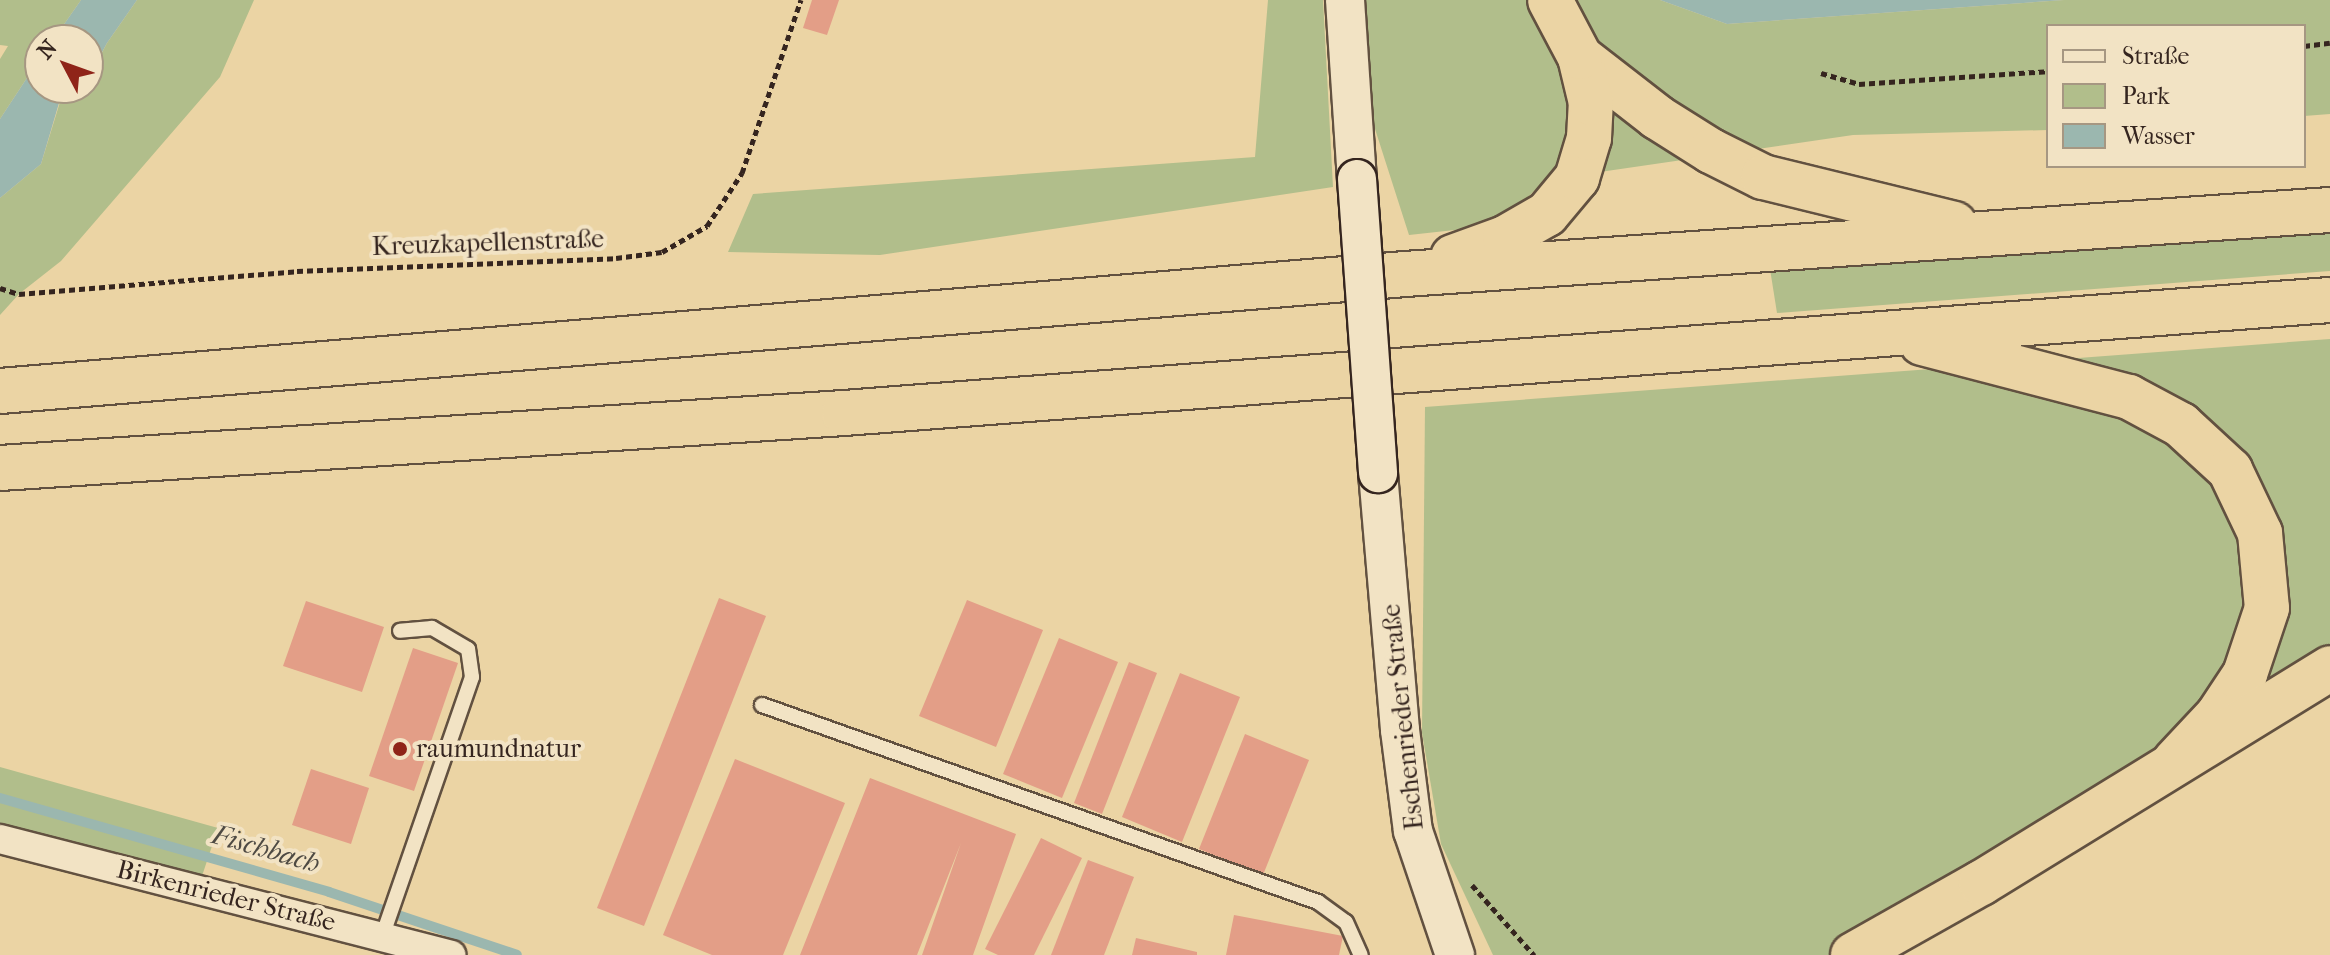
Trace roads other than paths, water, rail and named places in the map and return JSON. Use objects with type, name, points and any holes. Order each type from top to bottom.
[{"type":"highway","points":[[1405,274],[1505,238],[1547,214],[1577,178],[1589,138],[1591,103],[1580,57],[1550,0]]},
{"type":"highway","points":[[1580,57],[1657,117],[1711,151],[1763,177],[1995,234]]},
{"type":"highway","points":[[0,391],[1405,274],[2330,210]]},
{"type":"highway","points":[[0,468],[844,413],[2330,300]]},
{"type":"highway","points":[[1887,334],[2129,397],[2181,425],[2230,470],[2260,533],[2267,608],[2245,674],[2218,715],[2175,761]]},
{"type":"highway","points":[[1853,955],[1981,883],[2330,668]]},
{"type":"street","name":"Eschenrieder Straße","points":[[1345,0],[1378,473],[1400,730],[1413,831],[1455,955]]},
{"type":"street","name":"Birkenrieder Straße","points":[[0,839],[383,935],[412,950],[451,955]]},
{"type":"lane","points":[[383,935],[472,677],[468,649],[432,628],[400,631]]},
{"type":"lane","points":[[762,705],[1318,902],[1346,922],[1361,955]]},
{"type":"water","points":[[81,0],[137,0],[104,49],[104,24],[64,24]]},
{"type":"water","points":[[1660,0],[2064,0],[1727,24]]},
{"type":"water","points":[[24,82],[24,104],[59,104],[41,164],[0,198],[0,119]]},
{"type":"waterway","name":"Fischbach","points":[[0,798],[329,892],[517,955]]},
{"type":"place","name":"raumundnatur","points":[[400,749]]}]
